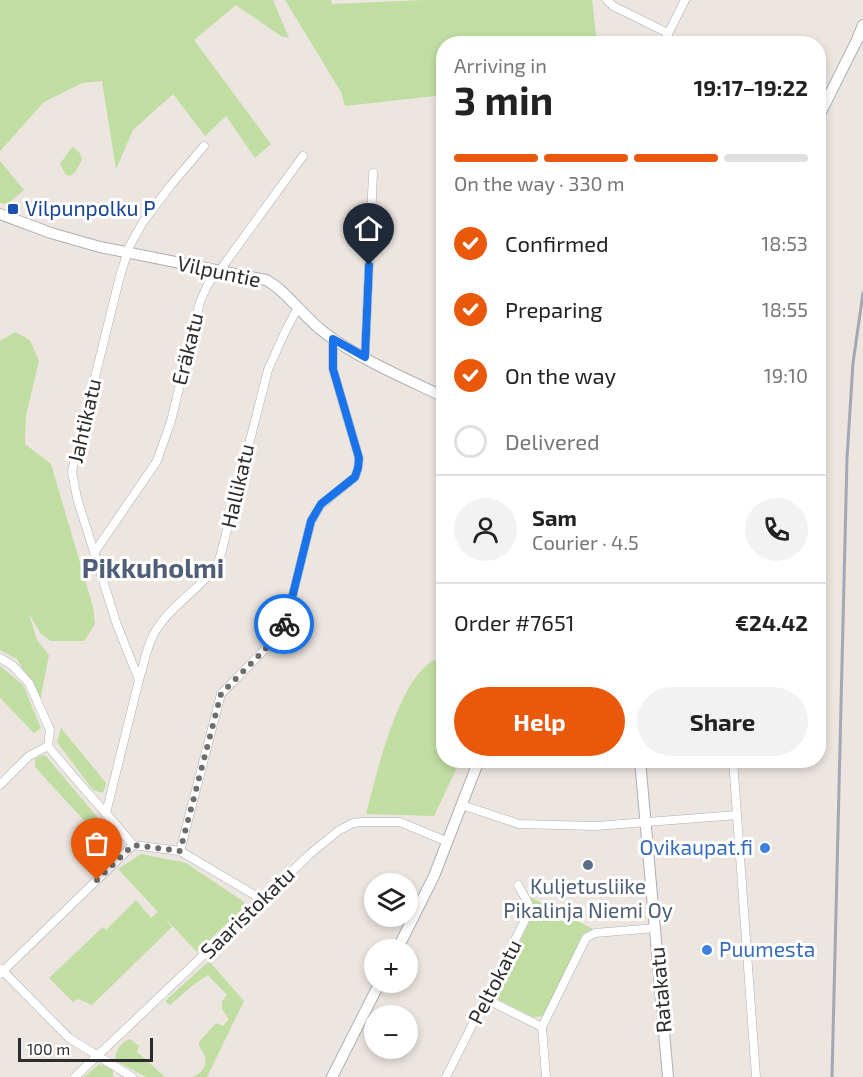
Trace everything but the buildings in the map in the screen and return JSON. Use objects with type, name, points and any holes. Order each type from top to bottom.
[{"type":"street","points":[[607,0],[613,6],[668,33]]},
{"type":"street","points":[[667,36],[685,0]]},
{"type":"street","points":[[826,102],[863,28]]},
{"type":"street","name":"Jahtikatu","points":[[139,680],[117,625],[77,498],[72,472],[88,401],[127,254],[143,222],[204,146]]},
{"type":"street","name":"Eräkatu","points":[[94,553],[157,461],[171,420],[200,302],[208,284],[303,156]]},
{"type":"street","points":[[365,357],[373,173]]},
{"type":"street","name":"Vilpuntie","points":[[0,214],[71,239],[127,254],[266,280],[275,285],[297,309],[333,339],[436,393]]},
{"type":"street","name":"Hallikatu","points":[[139,680],[150,641],[156,629],[212,572],[219,561],[268,370],[297,309]]},
{"type":"street","points":[[180,851],[221,694],[277,637],[289,610],[311,521],[316,510],[355,477],[358,468],[359,458],[333,369],[333,339]]},
{"type":"street","points":[[0,658],[12,665],[29,683],[50,730],[48,746],[67,771],[133,845],[180,851],[263,900]]},
{"type":"street","points":[[106,813],[139,680]]},
{"type":"street","points":[[0,785],[29,756],[48,746]]},
{"type":"street","points":[[402,939],[434,876],[476,768]]},
{"type":"street","name":"Ratakatu","points":[[641,768],[668,1077]]},
{"type":"street","points":[[734,768],[756,1077]]},
{"type":"street","points":[[462,805],[519,824],[596,826],[737,815]]},
{"type":"street","name":"Saaristokatu","points":[[75,1077],[327,838],[353,824],[400,822],[448,842]]},
{"type":"street","points":[[132,1077],[69,1038],[1,971],[133,845]]},
{"type":"street","name":"Peltokatu","points":[[446,1077],[526,918],[528,903],[518,885]]},
{"type":"street","points":[[546,1077],[542,1027],[586,938],[595,933],[656,928]]},
{"type":"street","points":[[332,1077],[374,993]]},
{"type":"street","points":[[486,999],[542,1027]]},
{"type":"green space","points":[[0,0],[273,0],[289,38],[281,36],[236,5],[194,40],[271,144],[255,158],[226,116],[205,136],[173,94],[133,130],[116,169],[102,81],[82,83],[44,102],[0,151]]},
{"type":"green space","points":[[285,0],[331,0],[332,4],[424,0],[592,0],[596,36],[436,36],[436,96],[345,106],[341,92]]},
{"type":"green space","points":[[72,147],[79,152],[82,159],[76,171],[70,176],[66,175],[60,164]]},
{"type":"green space","points":[[0,161],[24,190],[7,204],[0,203]]},
{"type":"green space","points":[[15,332],[30,340],[39,361],[26,415],[25,444],[51,464],[93,607],[95,624],[84,641],[51,641],[41,634],[29,614],[37,640],[49,655],[40,701],[17,659],[0,650],[0,341]]},
{"type":"green space","points":[[435,660],[436,768],[457,768],[434,816],[366,814],[398,710],[419,673]]},
{"type":"green space","points":[[0,666],[23,685],[41,728],[34,733],[0,698]]},
{"type":"green space","points":[[61,728],[106,783],[103,793],[93,790],[57,742]]},
{"type":"green space","points":[[45,755],[119,843],[115,854],[35,767],[35,758]]},
{"type":"green space","points":[[141,854],[186,863],[247,904],[197,952],[163,916],[172,927],[92,1005],[78,999],[73,1002],[49,978],[103,927],[106,930],[136,900],[151,918],[158,912],[118,869]]},
{"type":"green space","points":[[530,897],[593,929],[583,934],[544,1016],[533,1017],[499,1000],[494,992],[528,925],[534,907]]},
{"type":"green space","points":[[209,961],[244,1001],[207,1077],[193,1077],[202,1071],[205,1063],[199,1042],[216,1023],[223,1026],[229,1019],[222,1009],[222,1001],[227,995],[208,975],[170,1005],[165,1001]]},
{"type":"green space","points":[[130,1039],[139,1046],[137,1052],[165,1077],[146,1077],[116,1061],[119,1047]]},
{"type":"green space","points":[[99,1064],[113,1069],[113,1077],[84,1077]]},
{"type":"railway","points":[[832,1077],[847,458],[853,363],[863,293]]},
{"type":"way so far","points":[[97,880],[133,845],[180,851],[221,694],[226,686],[277,637],[284,624]]},
{"type":"place","name":"Vilpunpolku P","points":[[13,209]]},
{"type":"place","name":"Ovikaupat.fi","points":[[765,848]]},
{"type":"place","name":"Kuljetusliike Pikalinja Niemi Oy","points":[[588,865]]},
{"type":"place","name":"Puumesta","points":[[707,950]]},
{"type":"district","name":"Pikkuholmi","points":[[153,569]]},
{"type":"route","points":[[284,624],[311,521],[316,510],[355,477],[358,468],[359,458],[333,369],[332,356],[333,339],[365,357],[369,265]]}]
